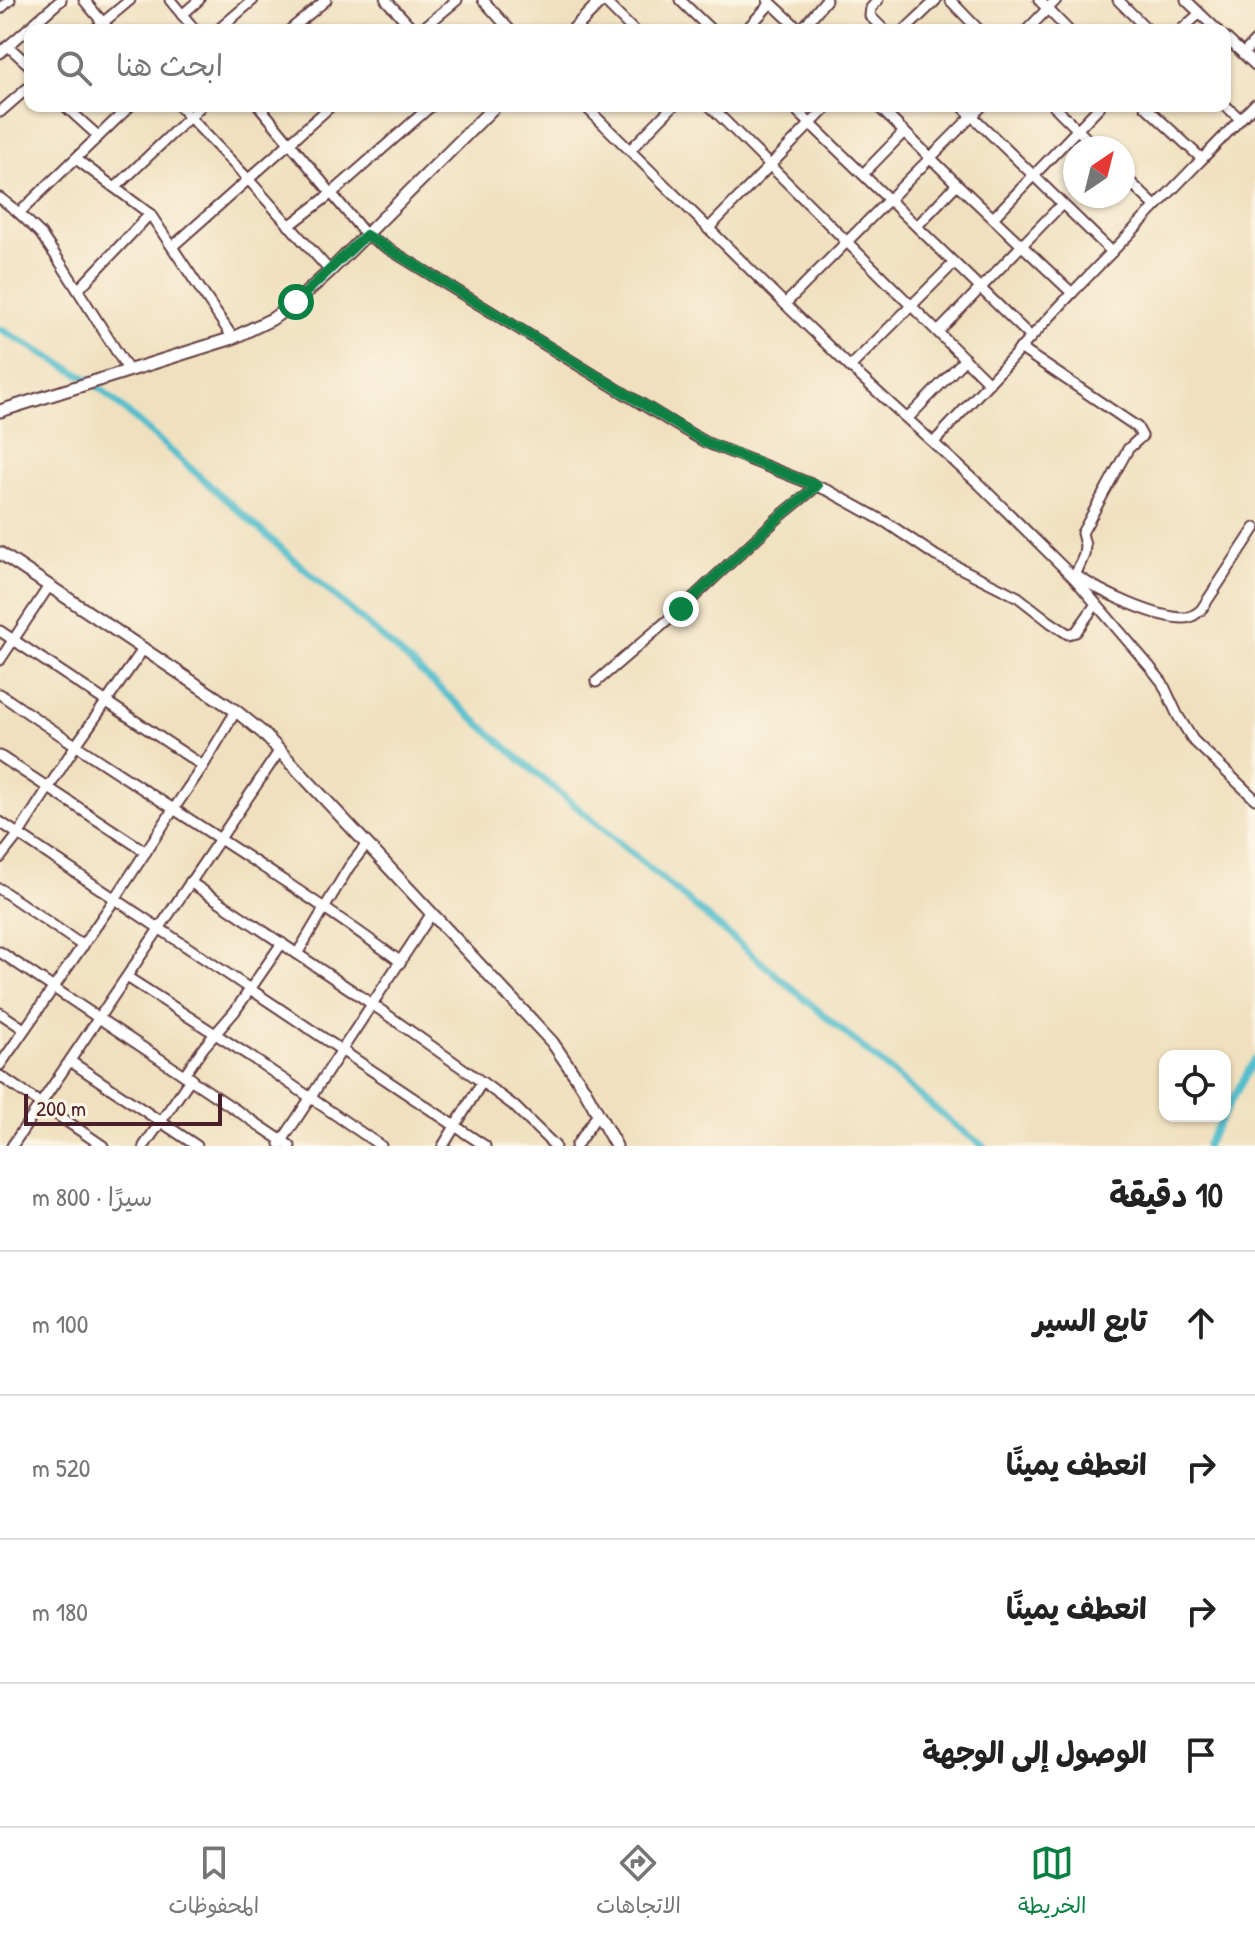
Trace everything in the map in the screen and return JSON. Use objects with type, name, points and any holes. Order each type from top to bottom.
[{"type":"main road","points":[[579,24],[602,0]]},
{"type":"main road","points":[[0,411],[233,338],[285,311],[330,271],[485,112]]},
{"type":"main road","points":[[0,553],[250,721],[552,1042],[583,1087],[616,1146]]},
{"type":"street","points":[[0,9],[10,0]]},
{"type":"street","points":[[34,24],[61,0]]},
{"type":"street","points":[[84,0],[99,24]]},
{"type":"street","points":[[106,24],[130,0]]},
{"type":"street","points":[[170,0],[190,24]]},
{"type":"street","points":[[182,15],[199,0]]},
{"type":"street","points":[[225,24],[253,0]]},
{"type":"street","points":[[297,24],[326,0]]},
{"type":"street","points":[[386,0],[408,24]]},
{"type":"street","points":[[428,24],[457,0]]},
{"type":"street","points":[[483,0],[505,24]]},
{"type":"street","points":[[602,0],[627,24]]},
{"type":"street","points":[[680,0],[705,24]]},
{"type":"street","points":[[806,24],[826,0]]},
{"type":"street","points":[[878,0],[871,8],[870,16],[878,24]]},
{"type":"street","points":[[911,24],[936,0]]},
{"type":"street","points":[[950,0],[973,24]]},
{"type":"street","points":[[1039,0],[1062,24]]},
{"type":"street","points":[[1032,24],[1056,0]]},
{"type":"street","points":[[1118,0],[1142,24]]},
{"type":"street","points":[[1186,0],[1210,24]]},
{"type":"street","points":[[751,24],[770,2],[794,24]]},
{"type":"street","points":[[1188,24],[1199,14]]},
{"type":"street","points":[[24,32],[4,50],[24,62]]},
{"type":"street","points":[[1243,54],[1255,41]]},
{"type":"street","points":[[1231,43],[1255,65]]},
{"type":"street","points":[[0,112],[24,91]]},
{"type":"street","points":[[934,442],[1072,293],[1255,104]]},
{"type":"street","points":[[1231,111],[1240,119]]},
{"type":"street","points":[[72,112],[98,136]]},
{"type":"street","points":[[19,213],[124,112]]},
{"type":"street","points":[[185,112],[330,271]]},
{"type":"street","points":[[115,188],[194,112]]},
{"type":"street","points":[[264,112],[366,235],[705,442],[817,486],[866,511],[936,556],[1018,597],[1068,634],[1076,632],[1096,604]]},
{"type":"street","points":[[173,246],[324,112]]},
{"type":"street","points":[[289,226],[332,193],[424,112]]},
{"type":"street","points":[[591,112],[850,367],[934,442],[1075,577],[1162,682],[1193,740],[1255,799]]},
{"type":"street","points":[[630,150],[667,112]]},
{"type":"street","points":[[716,112],[989,383]]},
{"type":"street","points":[[798,112],[1031,337]]},
{"type":"street","points":[[708,229],[822,112]]},
{"type":"street","points":[[888,112],[886,114],[929,158],[1072,293]]},
{"type":"street","points":[[968,112],[1112,252]]},
{"type":"street","points":[[785,304],[976,112]]},
{"type":"street","points":[[1060,112],[1084,136]]},
{"type":"street","points":[[993,218],[1094,112]]},
{"type":"street","points":[[1151,112],[1202,159]]},
{"type":"street","points":[[863,174],[904,132]]},
{"type":"street","points":[[76,159],[150,214],[233,338]]},
{"type":"street","points":[[917,226],[957,184]]},
{"type":"street","points":[[1135,187],[1155,206]]},
{"type":"street","points":[[0,198],[40,233],[129,371]]},
{"type":"street","points":[[938,332],[1062,204]]},
{"type":"street","points":[[78,290],[150,214]]},
{"type":"street","points":[[850,367],[954,263]]},
{"type":"street","points":[[1020,348],[1141,432],[1141,438],[1128,449],[1082,533],[1084,555],[1075,577]]},
{"type":"street","points":[[908,418],[965,359]]},
{"type":"street","points":[[596,682],[817,486]]},
{"type":"street","points":[[1075,577],[1155,613],[1190,617],[1201,610],[1255,528]]},
{"type":"street","points":[[0,660],[49,586]]},
{"type":"street","points":[[0,631],[203,766]]},
{"type":"street","points":[[0,858],[144,648]]},
{"type":"street","points":[[0,694],[173,810],[279,876],[401,962]]},
{"type":"street","points":[[0,1065],[115,899],[236,711]]},
{"type":"street","points":[[12,1146],[280,750]]},
{"type":"street","points":[[0,756],[146,852]]},
{"type":"street","points":[[0,822],[485,1146]]},
{"type":"street","points":[[297,954],[349,867],[367,844]]},
{"type":"street","points":[[190,882],[482,1082],[513,1105],[555,1146]]},
{"type":"street","points":[[0,889],[83,946]]},
{"type":"street","points":[[0,952],[188,1076],[284,1144],[310,1097],[432,913]]},
{"type":"street","points":[[144,1146],[204,1047],[235,1011],[282,943]]},
{"type":"street","points":[[127,977],[381,1146]]},
{"type":"street","points":[[0,1013],[24,1029]]},
{"type":"street","points":[[70,1061],[197,1146]]},
{"type":"street","points":[[0,1076],[103,1146]]},
{"type":"street","points":[[443,1146],[482,1082]]},
{"type":"street","points":[[576,1146],[598,1114]]},
{"type":"waterway","points":[[0,329],[93,382],[516,756],[983,1146]]},
{"type":"waterway","points":[[1231,1101],[1255,1059]]},
{"type":"waterway","points":[[1206,1146],[1220,1122]]},
{"type":"route","points":[[296,302],[366,235],[705,442],[817,486],[778,518],[681,609]]}]
